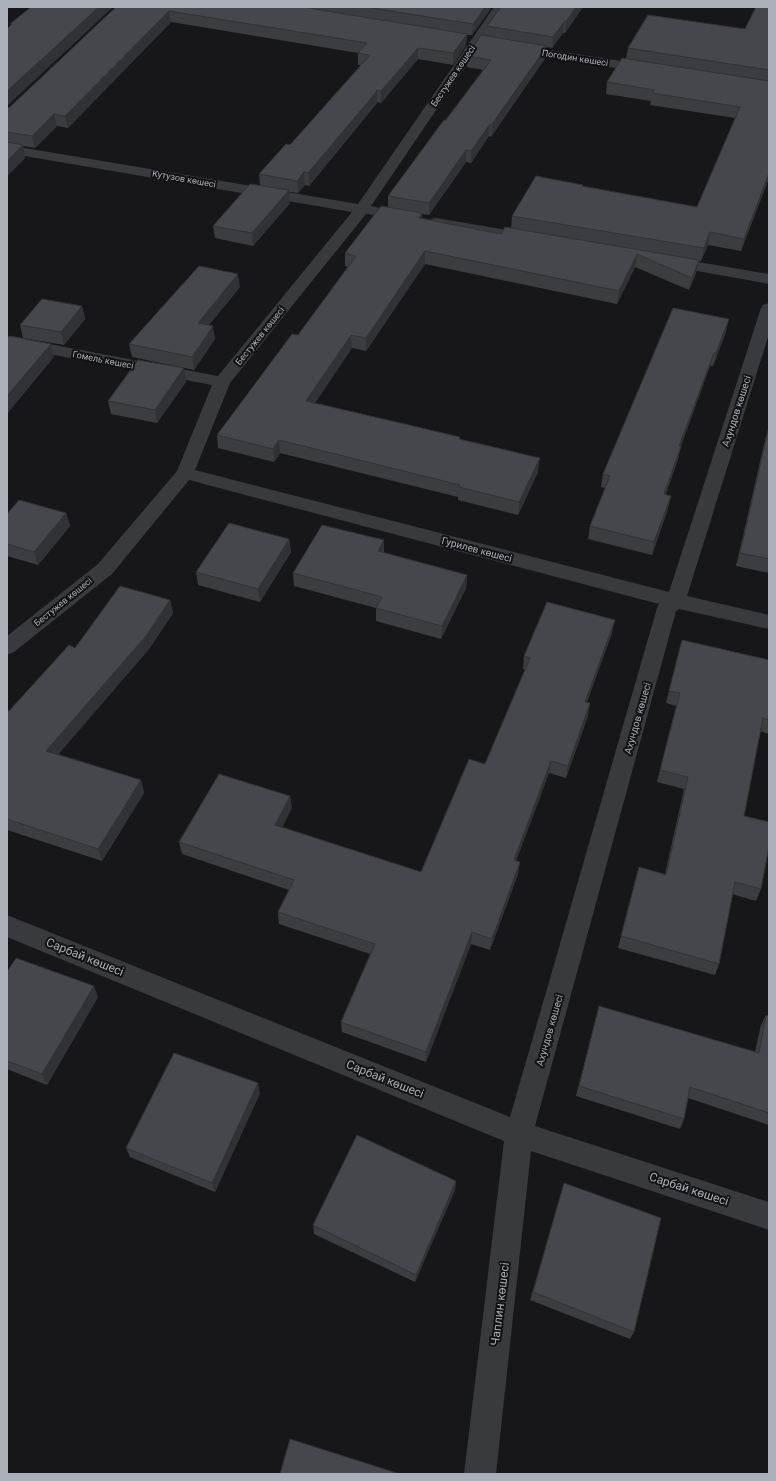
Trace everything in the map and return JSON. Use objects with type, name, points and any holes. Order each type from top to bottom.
[{"type":"street","name":"Бестужев көшесі","points":[[7,647],[105,569],[185,473],[222,382],[362,209],[500,7]]},
{"type":"street","name":"Погодин көшесі","points":[[507,47],[661,71]]},
{"type":"street","name":"Кутузов көшесі","points":[[7,149],[386,213]]},
{"type":"street","points":[[425,220],[542,240]]},
{"type":"street","points":[[652,259],[769,279]]},
{"type":"street","name":"Ахундов көшесі","points":[[519,1134],[667,608],[676,601],[769,308]]},
{"type":"street","name":"Гомель көшесі","points":[[7,342],[222,382]]},
{"type":"street","name":"Гурилев көшесі","points":[[185,473],[676,601],[769,622]]},
{"type":"street","name":"Сарбай көшесі","points":[[7,926],[519,1134],[769,1216]]},
{"type":"street","name":"Чаплин көшесі","points":[[480,1474],[519,1134]]},
{"type":"building","points":[[31,7],[99,7],[7,91],[7,29],[12,24],[10,24]]},
{"type":"building","points":[[116,7],[303,7],[467,34],[453,53],[418,48],[381,91],[376,90],[377,91],[308,173],[304,172],[297,181],[259,174],[286,144],[290,145],[370,55],[358,53],[367,43],[169,11],[65,116],[54,114],[32,136],[7,132],[7,108],[10,107]]},
{"type":"building","points":[[365,7],[485,7],[473,24]]},
{"type":"building","points":[[501,7],[576,7],[553,37],[487,26]]},
{"type":"building","points":[[756,7],[769,7],[769,70],[628,48],[648,15],[745,29]]},
{"type":"building","points":[[481,35],[547,46],[492,124],[490,124],[471,151],[466,150],[429,203],[388,196],[444,120],[446,120],[491,60],[467,56]]},
{"type":"building","points":[[622,58],[769,81],[769,173],[744,239],[710,232],[704,248],[512,216],[536,176],[697,207],[740,107],[652,93],[654,90],[607,82]]},
{"type":"building","points":[[7,142],[23,145],[7,161]]},
{"type":"building","points":[[250,184],[289,190],[252,233],[213,226]]},
{"type":"building","points":[[381,206],[422,213],[419,218],[501,234],[505,227],[699,260],[692,278],[637,254],[619,291],[425,251],[366,338],[351,335],[306,401],[460,437],[459,439],[540,458],[519,502],[459,487],[460,485],[279,440],[273,449],[217,435],[292,334],[298,335],[356,256],[345,253]]},
{"type":"building","points":[[199,266],[238,274],[198,323],[213,326],[192,357],[129,344]]},
{"type":"building","points":[[42,299],[82,306],[61,332],[20,325]]},
{"type":"building","points":[[673,308],[729,319],[716,353],[714,353],[679,446],[681,446],[664,494],[671,496],[654,542],[590,526],[610,476],[603,474]]},
{"type":"building","points":[[10,336],[51,344],[7,396],[7,339]]},
{"type":"building","points":[[138,360],[184,368],[155,410],[108,401]]},
{"type":"building","points":[[769,427],[769,559],[740,553]]},
{"type":"building","points":[[19,500],[66,513],[34,552],[7,544],[7,514]]},
{"type":"building","points":[[229,523],[289,539],[258,589],[196,572]]},
{"type":"building","points":[[322,525],[384,540],[378,551],[467,575],[442,626],[376,608],[382,597],[293,573]]},
{"type":"building","points":[[120,586],[170,600],[146,636],[46,751],[141,780],[98,849],[7,819],[7,710],[9,711],[69,645],[75,648]]},
{"type":"building","points":[[547,602],[615,620],[585,702],[590,703],[568,766],[551,761],[514,860],[520,862],[492,939],[472,932],[426,1052],[341,1022],[375,944],[278,912],[294,880],[179,842],[219,774],[290,796],[275,825],[421,872],[469,759],[485,764],[530,658],[524,656]]},
{"type":"building","points":[[682,640],[769,660],[769,720],[763,718],[744,816],[769,822],[769,846],[761,889],[735,882],[719,964],[621,936],[639,867],[666,875],[688,777],[660,770],[680,693],[669,691]]},
{"type":"building","points":[[16,958],[94,986],[42,1074],[7,1061],[7,972]]},
{"type":"building","points":[[599,1006],[759,1053],[766,1015],[769,1016],[769,1113],[690,1087],[684,1119],[579,1086]]},
{"type":"building","points":[[174,1053],[258,1083],[212,1183],[126,1148]]},
{"type":"building","points":[[357,1135],[456,1181],[416,1275],[313,1225]]},
{"type":"building","points":[[564,1183],[661,1218],[634,1332],[533,1292]]},
{"type":"building","points":[[290,1439],[400,1474],[280,1474]]}]
